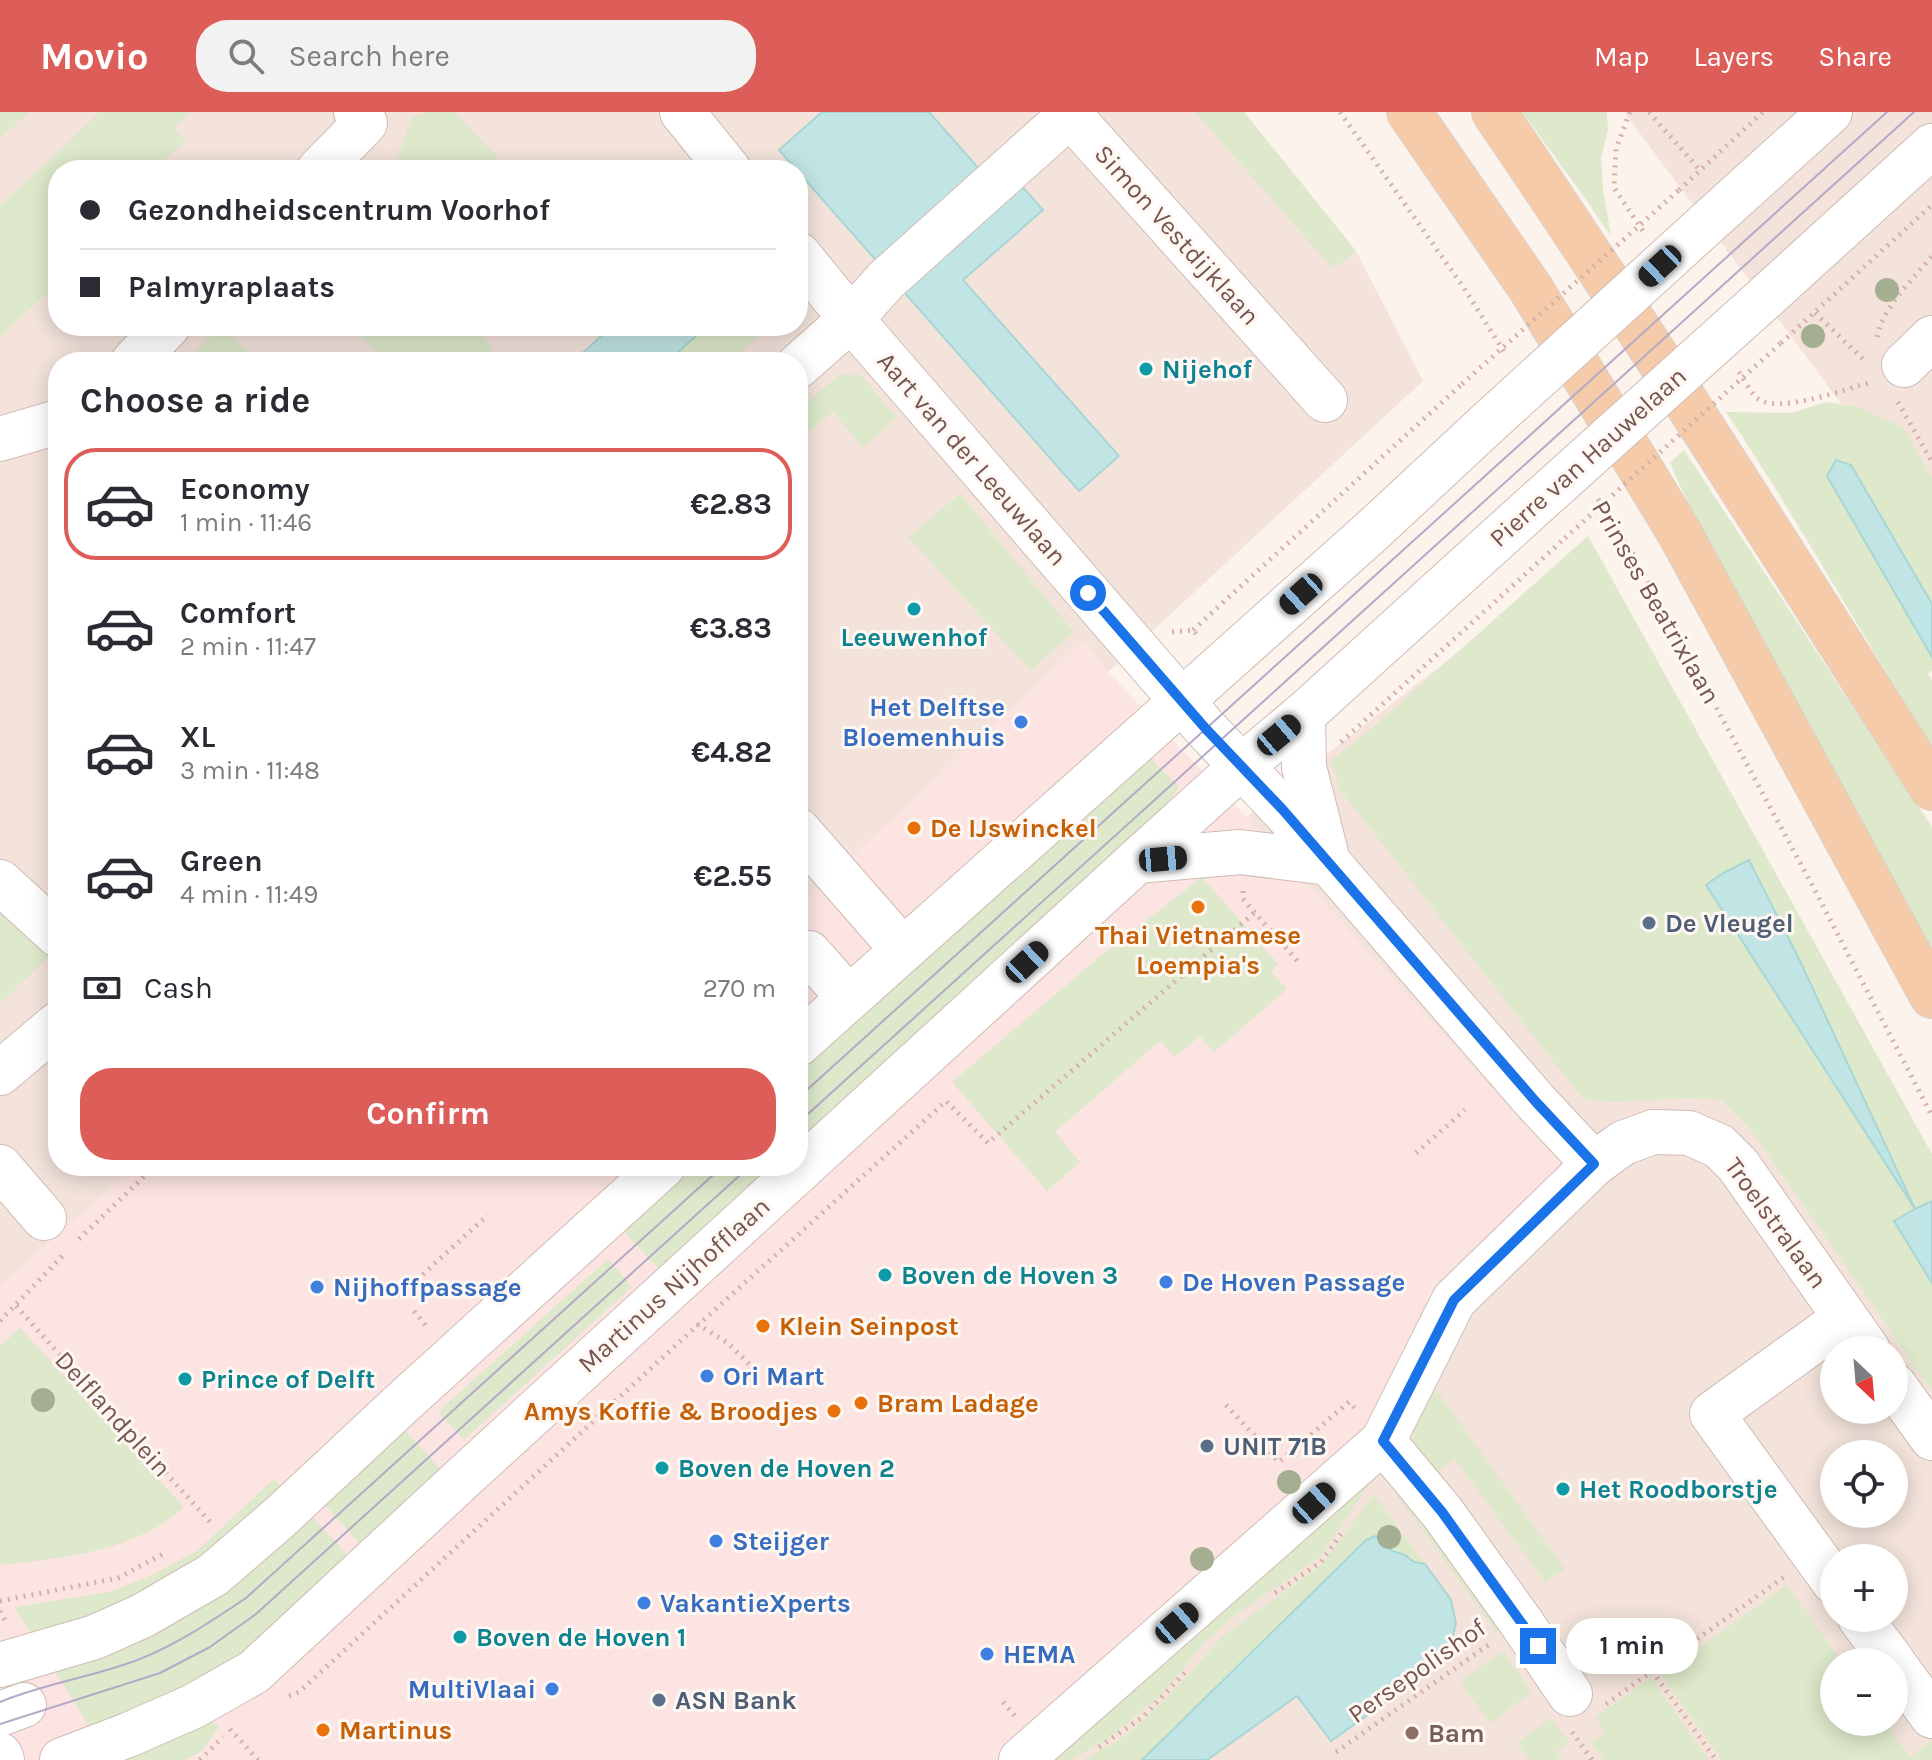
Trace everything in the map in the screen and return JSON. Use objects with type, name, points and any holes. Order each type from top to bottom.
[{"type":"main road","name":"Prinses Beatrixlaan","points":[[1409,112],[1531,289],[1679,532],[1932,996]]},
{"type":"main road","points":[[1494,112],[1720,454],[1932,788]]},
{"type":"street","points":[[329,160],[365,123],[356,112]]},
{"type":"street","points":[[682,112],[721,160]]},
{"type":"street","points":[[808,1035],[903,950],[1194,714],[1278,615],[1830,112]]},
{"type":"street","name":"Simon Vestdijklaan","points":[[808,357],[851,319],[886,280],[1070,115],[1325,400]]},
{"type":"street","name":"Pierre van Hauwelaan","points":[[1242,766],[1303,715],[1932,146]]},
{"type":"street","name":"Aart van der Leeuwlaan","points":[[808,266],[1194,714],[1283,810],[1536,1102],[1594,1164]]},
{"type":"street","points":[[143,352],[158,336]]},
{"type":"street","points":[[0,439],[48,425]]},
{"type":"street","points":[[1137,861],[1240,852],[1329,863],[1304,767],[1303,715]]},
{"type":"street","name":"Martinus Nijhofflaan","points":[[808,1162],[1242,766]]},
{"type":"street","points":[[808,841],[903,950]]},
{"type":"street","points":[[0,882],[48,926]]},
{"type":"street","points":[[809,953],[849,998]]},
{"type":"street","points":[[0,1073],[48,1032]]},
{"type":"street","name":"Troelstralaan","points":[[1021,1760],[1383,1441],[1454,1300],[1594,1164],[1623,1143],[1653,1132],[1689,1133],[1719,1146],[1738,1165],[1856,1334]]},
{"type":"street","points":[[0,1167],[57,1233]]},
{"type":"street","points":[[0,1665],[95,1637],[142,1616],[213,1575],[652,1176]]},
{"type":"street","name":"Martinus Nijhofflaan","points":[[62,1760],[194,1706],[254,1672],[793,1176]]},
{"type":"street","points":[[1820,1563],[1712,1414],[1856,1334]]},
{"type":"street","points":[[1908,1405],[1932,1438]]},
{"type":"street","points":[[1383,1441],[1442,1512],[1570,1694]]},
{"type":"street","points":[[1908,1683],[1932,1716]]},
{"type":"street","name":"Martinus Nijhofflaan","points":[[165,1719],[234,1721]]},
{"type":"path","points":[[1340,112],[1464,288],[1513,366]]},
{"type":"path","points":[[1649,112],[1699,169]]},
{"type":"path","points":[[1193,630],[1763,112]]},
{"type":"path","points":[[1304,767],[1321,761],[1932,205]]},
{"type":"path","points":[[1932,256],[1880,323],[1877,336],[1895,362],[1932,462]]},
{"type":"path","points":[[1815,313],[1895,362]]},
{"type":"path","name":"Prinses Beatrixlaan","points":[[1595,495],[1636,559],[1932,1116]]},
{"type":"path","points":[[1240,852],[1243,899],[1300,964]]},
{"type":"path","name":"Martinus Nijhofflaan","points":[[234,1721],[299,1692],[946,1101],[988,1143],[1254,913]]},
{"type":"path","points":[[1416,1153],[1465,1110]]},
{"type":"path","points":[[0,1321],[16,1306],[57,1233],[140,1176]]},
{"type":"path","points":[[399,1296],[488,1215]]},
{"type":"path","name":"Delflandplein","points":[[16,1306],[210,1522],[221,1513]]},
{"type":"path","points":[[414,1311],[428,1328]]},
{"type":"path","points":[[698,1325],[728,1343],[752,1367]]},
{"type":"path","points":[[1226,1405],[1279,1462],[1349,1402],[1383,1441]]},
{"type":"path","points":[[0,1601],[118,1578],[173,1549]]},
{"type":"path","points":[[1570,1694],[1581,1686],[1598,1710],[1652,1671],[1820,1571]]},
{"type":"path","name":"Persepolishof","points":[[1336,1752],[1521,1622]]},
{"type":"path","points":[[1652,1671],[1716,1760]]},
{"type":"path","points":[[234,1721],[258,1760]]},
{"type":"shaded area","points":[[0,112],[1244,112],[1356,251],[1423,381],[1108,672],[1084,641],[808,898],[808,352],[48,352],[48,1176],[125,1176],[0,1286]]},
{"type":"shaded area","points":[[1624,112],[1932,112],[1932,526]]},
{"type":"shaded area","points":[[1524,601],[1932,1310],[1932,1760],[1006,1760],[1365,1430],[1425,1302],[1566,1171],[1246,817]]},
{"type":"shaded area","points":[[1084,641],[1108,672],[1246,817],[1567,1171],[1425,1302],[1365,1430],[1006,1760],[0,1760],[0,1286],[125,1176],[808,1176],[808,898]]},
{"type":"green space","points":[[0,112],[30,112],[0,138]]},
{"type":"green space","points":[[100,112],[191,112],[174,128],[185,141],[165,160],[49,160]]},
{"type":"green space","points":[[429,112],[455,112],[500,160],[395,160],[412,116]]},
{"type":"green space","points":[[1195,112],[1244,112],[1356,251],[1333,269]]},
{"type":"green space","points":[[1522,112],[1607,112],[1608,130],[1601,159],[1611,237],[1585,198]]},
{"type":"green space","points":[[48,161],[48,291],[0,337],[0,206]]},
{"type":"green space","points":[[211,336],[232,336],[247,352],[195,352]]},
{"type":"green space","points":[[362,336],[482,336],[493,349],[490,352],[376,352]]},
{"type":"green space","points":[[696,336],[758,336],[741,352],[678,352]]},
{"type":"green space","points":[[840,374],[860,375],[897,417],[863,448],[833,411],[808,432],[808,402]]},
{"type":"green space","points":[[1827,402],[1857,407],[1903,427],[1932,477],[1932,604],[1851,465],[1827,476],[1932,657],[1932,670],[1928,674],[1932,680],[1932,746],[1726,412],[1791,413]]},
{"type":"green space","points":[[1684,450],[1932,827],[1932,958],[1692,512],[1670,463]]},
{"type":"green space","points":[[960,494],[1074,632],[1030,670],[908,537]]},
{"type":"green space","points":[[1588,536],[1932,1154],[1932,1201],[1895,1221],[1932,1283],[1932,1391],[1908,1356],[1908,1336],[1894,1336],[1752,1131],[1721,1100],[1689,1098],[1617,1102],[1583,1099],[1340,790],[1331,761],[1377,724]],"holes":[[[1750,860],[1912,1203],[1706,885],[1723,873]]]},
{"type":"green space","points":[[1145,752],[1179,787],[1153,821],[808,1149],[808,1054]]},
{"type":"green space","points":[[1202,877],[1278,964],[1271,972],[1287,989],[1214,1052],[1200,1036],[1175,1057],[1160,1041],[1055,1132],[1080,1162],[1047,1191],[952,1082],[1103,954]]},
{"type":"green space","points":[[0,910],[48,954],[48,958],[0,1003]]},
{"type":"green space","points":[[673,1176],[778,1176],[666,1277],[618,1225]]},
{"type":"green space","points":[[608,1259],[632,1287],[464,1440],[438,1412]]},
{"type":"green space","points":[[20,1328],[184,1507],[165,1522],[121,1543],[73,1555],[0,1565],[0,1346]]},
{"type":"green space","points":[[1432,1384],[1565,1569],[1545,1582],[1455,1459],[1435,1474],[1415,1447],[1415,1423]]},
{"type":"green space","points":[[399,1424],[449,1478],[367,1552],[318,1497]]},
{"type":"green space","points":[[1393,1469],[1506,1626],[1496,1632],[1384,1477]]},
{"type":"green space","points":[[1362,1477],[1368,1486],[1321,1556],[1237,1614],[1205,1642],[1160,1696],[1110,1737],[1070,1760],[1051,1760]]},
{"type":"green space","points":[[274,1479],[289,1497],[210,1566],[39,1645],[14,1607],[110,1592],[152,1575],[198,1550]]},
{"type":"green space","points":[[1374,1494],[1425,1564],[1414,1562],[1392,1550],[1375,1536],[1366,1540],[1142,1760],[1084,1760],[1127,1735],[1164,1701],[1224,1635],[1323,1564]]},
{"type":"green space","points":[[305,1509],[355,1563],[241,1665],[97,1739],[49,1661]]},
{"type":"green space","points":[[1787,1585],[1832,1648],[1820,1648],[1820,1736],[1895,1736],[1910,1757],[1932,1740],[1932,1760],[1722,1760],[1661,1675]]},
{"type":"green space","points":[[1502,1651],[1532,1692],[1490,1723],[1460,1682]]},
{"type":"green space","points":[[1651,1678],[1709,1760],[1604,1760],[1591,1742],[1606,1733],[1595,1717]]},
{"type":"green space","points":[[1551,1718],[1570,1743],[1556,1752],[1562,1760],[1530,1760],[1517,1743]]},
{"type":"green space","points":[[216,1723],[219,1727],[203,1750],[186,1760],[112,1760],[180,1729]]},
{"type":"water","points":[[822,112],[929,112],[1002,195],[1018,182],[1043,210],[963,280],[1119,456],[1079,491],[808,183],[808,160],[788,160],[779,150]]},
{"type":"water","points":[[601,336],[696,336],[678,352],[584,352]]},
{"type":"water","points":[[1836,460],[1851,465],[1932,604],[1932,657],[1827,476]]},
{"type":"water","points":[[1749,860],[1800,961],[1915,1209],[1706,885]]},
{"type":"water","points":[[1932,1201],[1932,1283],[1894,1221]]},
{"type":"water","points":[[1375,1536],[1392,1551],[1425,1564],[1451,1600],[1456,1623],[1450,1648],[1430,1670],[1331,1741],[1297,1696],[1207,1760],[1142,1760],[1366,1540]]},
{"type":"tram line","points":[[808,1089],[1887,112]]},
{"type":"tram line","points":[[808,1114],[1914,112]]},
{"type":"tram line","points":[[0,1702],[153,1653],[201,1628],[246,1598],[712,1176]]},
{"type":"tram line","points":[[0,1724],[160,1673],[210,1647],[256,1614],[739,1176]]},
{"type":"place","name":"Nijehof","points":[[1146,369]]},
{"type":"place","name":"Leeuwenhof","points":[[914,609]]},
{"type":"place","name":"Het Delftse Bloemenhuis","points":[[1021,722]]},
{"type":"place","name":"De IJswinckel","points":[[914,828]]},
{"type":"place","name":"Thai Vietnamese Loempia's","points":[[1198,907]]},
{"type":"place","name":"De Vleugel","points":[[1649,923]]},
{"type":"place","name":"Boven de Hoven 3","points":[[885,1275]]},
{"type":"place","name":"De Hoven Passage","points":[[1166,1282]]},
{"type":"place","name":"Nijhoffpassage","points":[[317,1287]]},
{"type":"place","name":"Klein Seinpost","points":[[763,1326]]},
{"type":"place","name":"Ori Mart","points":[[707,1376]]},
{"type":"place","name":"Prince of Delft","points":[[185,1379]]},
{"type":"place","name":"Bram Ladage","points":[[861,1403]]},
{"type":"place","name":"Amys Koffie & Broodjes","points":[[834,1411]]},
{"type":"place","name":"UNIT 71B","points":[[1207,1446]]},
{"type":"place","name":"Boven de Hoven 2","points":[[662,1468]]},
{"type":"place","name":"Het Roodborstje","points":[[1563,1489]]},
{"type":"place","name":"Steijger","points":[[716,1541]]},
{"type":"place","name":"VakantieXperts","points":[[644,1603]]},
{"type":"place","name":"Boven de Hoven 1","points":[[460,1637]]},
{"type":"place","name":"HEMA","points":[[987,1654]]},
{"type":"place","name":"MultiVlaai","points":[[552,1689]]},
{"type":"place","name":"ASN Bank","points":[[659,1700]]},
{"type":"place","name":"Martinus","points":[[323,1730]]},
{"type":"place","name":"Bam","points":[[1412,1733]]},
{"type":"route","points":[[1088,593],[1594,1164],[1454,1300],[1383,1441],[1442,1512],[1538,1646]]}]
